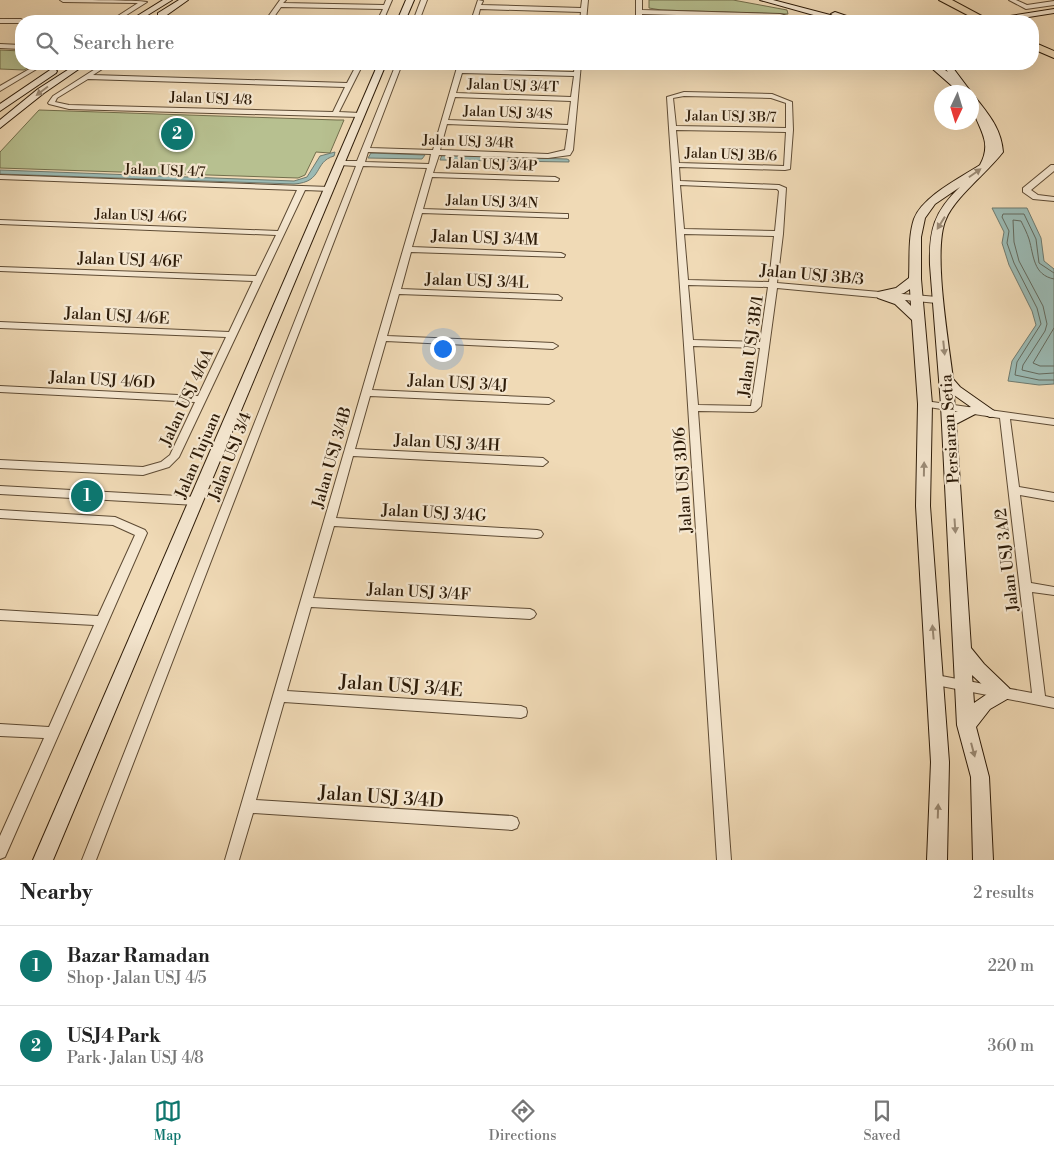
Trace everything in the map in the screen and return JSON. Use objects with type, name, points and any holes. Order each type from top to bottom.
[{"type":"highway","points":[[940,2],[958,15]]},
{"type":"highway","points":[[940,2],[966,15]]},
{"type":"highway","points":[[1039,48],[1054,55]]},
{"type":"highway","points":[[1039,55],[1054,62]]},
{"type":"main road","points":[[143,15],[168,0]]},
{"type":"main road","points":[[160,15],[184,0]]},
{"type":"main road","points":[[404,15],[410,0]]},
{"type":"main road","points":[[764,0],[820,15]]},
{"type":"main road","points":[[786,0],[843,15]]},
{"type":"main road","points":[[811,6],[839,15]]},
{"type":"main road","points":[[1029,15],[1054,11]]},
{"type":"main road","points":[[1039,19],[1054,16]]},
{"type":"main road","points":[[0,108],[56,70]]},
{"type":"main road","points":[[0,125],[40,91],[73,70]]},
{"type":"main road","name":"Jalan Tujuan","points":[[43,860],[379,70]]},
{"type":"main road","points":[[939,70],[957,85]]},
{"type":"main road","points":[[954,70],[980,91]]},
{"type":"main road","points":[[958,70],[970,79]]},
{"type":"main road","name":"Persiaran Setia","points":[[937,860],[940,762],[923,506],[925,404],[915,279],[916,228],[920,218],[931,202],[988,164],[998,152],[998,140],[994,126],[979,108]]},
{"type":"main road","name":"Persiaran Setia","points":[[983,186],[954,206],[940,222],[936,232],[937,300],[944,346],[949,414],[966,725],[980,778],[984,860]]},
{"type":"main road","points":[[882,295],[900,291],[915,279]]},
{"type":"main road","points":[[882,295],[899,301],[919,320]]},
{"type":"main road","points":[[946,380],[955,390],[990,413]]},
{"type":"main road","points":[[949,414],[974,410]]},
{"type":"main road","points":[[963,650],[978,669],[1003,692],[984,704],[966,725]]},
{"type":"street","points":[[63,0],[146,1]]},
{"type":"street","points":[[383,15],[389,0]]},
{"type":"street","points":[[418,15],[424,0]]},
{"type":"street","points":[[476,15],[480,0]]},
{"type":"street","points":[[584,15],[585,0]]},
{"type":"street","points":[[639,0],[639,12],[746,15]]},
{"type":"street","points":[[1012,0],[1026,7],[1054,3]]},
{"type":"street","points":[[123,15],[146,1]]},
{"type":"street","points":[[272,15],[281,2],[386,7]]},
{"type":"street","points":[[478,7],[584,10]]},
{"type":"street","points":[[0,21],[15,22]]},
{"type":"street","points":[[0,46],[15,46]]},
{"type":"street","points":[[0,89],[32,70]]},
{"type":"street","points":[[87,77],[98,70]]},
{"type":"street","points":[[335,114],[357,70]]},
{"type":"street","name":"Jalan USJ 3/4","points":[[89,860],[397,70]]},
{"type":"street","name":"Jalan USJ 3/4B","points":[[232,860],[459,70]]},
{"type":"street","points":[[510,70],[576,74]]},
{"type":"street","points":[[571,127],[577,70]]},
{"type":"street","points":[[87,77],[350,85]]},
{"type":"street","name":"Jalan USJ 4/8","points":[[87,77],[52,100],[52,103],[60,106],[360,115]]},
{"type":"street","name":"Jalan USJ 3D/6","points":[[724,860],[670,98],[684,94],[778,97],[789,102],[790,130]]},
{"type":"street","name":"Jalan USJ 3/4T","points":[[452,95],[574,99]]},
{"type":"street","name":"Jalan USJ 3/4S","points":[[444,122],[571,127]]},
{"type":"street","name":"Jalan USJ 3/4R","points":[[365,150],[556,155],[567,153],[569,150],[571,127]]},
{"type":"street","name":"Jalan USJ 3B/7","points":[[672,128],[790,130]]},
{"type":"street","name":"Jalan USJ 3B/6","points":[[675,165],[782,169],[787,167],[790,130]]},
{"type":"street","name":"Jalan USJ 3/4P","points":[[340,163],[555,179]]},
{"type":"street","points":[[1054,167],[1026,190],[1036,196],[1054,199]]},
{"type":"street","name":"Jalan USJ 4/7","points":[[0,176],[329,189]]},
{"type":"street","name":"Jalan USJ 3B/1","points":[[676,183],[779,187],[783,190],[773,285],[756,406],[753,409],[693,408]]},
{"type":"street","name":"Jalan USJ 4/6A","points":[[0,464],[143,471],[165,465],[174,457],[302,188]]},
{"type":"street","name":"Jalan USJ 3/4N","points":[[418,211],[565,216]]},
{"type":"street","name":"Jalan USJ 4/6G","points":[[0,222],[280,233]]},
{"type":"street","points":[[680,231],[779,234]]},
{"type":"street","name":"Jalan USJ 3/4M","points":[[408,249],[562,255]]},
{"type":"street","name":"Jalan USJ 4/6F","points":[[0,269],[258,279]]},
{"type":"street","name":"Jalan USJ 3B/3","points":[[684,282],[773,285],[937,300]]},
{"type":"street","name":"Jalan USJ 3/4L","points":[[395,291],[558,298]]},
{"type":"street","name":"Jalan USJ 4/6E","points":[[0,325],[232,336]]},
{"type":"street","points":[[382,338],[553,346]]},
{"type":"street","points":[[688,343],[764,345]]},
{"type":"street","name":"Jalan USJ 4/6D","points":[[0,389],[202,399]]},
{"type":"street","name":"Jalan USJ 3/4J","points":[[366,393],[549,402]]},
{"type":"street","points":[[925,404],[949,414]]},
{"type":"street","points":[[974,410],[1054,422]]},
{"type":"street","name":"Jalan USJ 3A/2","points":[[1005,415],[1039,700]]},
{"type":"street","name":"Jalan USJ 3/4H","points":[[349,452],[543,462]]},
{"type":"street","points":[[0,490],[196,501]]},
{"type":"street","points":[[1014,490],[1054,497]]},
{"type":"street","points":[[0,514],[115,521],[140,533],[0,852]]},
{"type":"street","name":"Jalan USJ 3/4G","points":[[329,522],[537,534]]},
{"type":"street","points":[[1025,586],[1054,591]]},
{"type":"street","name":"Jalan USJ 3/4F","points":[[306,602],[530,614]]},
{"type":"street","points":[[0,614],[102,621]]},
{"type":"street","points":[[936,680],[965,684],[1054,703]]},
{"type":"street","name":"Jalan USJ 3/4E","points":[[279,696],[521,712]]},
{"type":"street","points":[[0,730],[52,733]]},
{"type":"street","name":"Jalan USJ 3/4D","points":[[248,806],[512,823]]},
{"type":"green space","points":[[649,0],[733,0],[787,10],[788,14],[661,10],[649,8]]},
{"type":"green space","points":[[0,50],[15,51],[15,70],[0,69]]},
{"type":"green space","points":[[39,110],[344,120],[330,153],[316,152],[305,175],[298,178],[0,168],[0,152]]},
{"type":"water","points":[[335,152],[334,156],[323,163],[310,180],[294,184],[0,174],[0,170],[294,181],[307,177],[320,156]]},
{"type":"water","points":[[371,153],[425,155],[422,159],[368,158]]},
{"type":"water","points":[[442,155],[567,159],[569,162],[440,160]]},
{"type":"water","points":[[992,208],[1027,208],[1041,238],[1044,261],[1054,269],[1054,384],[1039,385],[1008,381],[1012,361],[1036,325],[1032,311],[1009,265],[1002,243],[1004,232]]},
{"type":"place","name":"USJ4 Park","points":[[177,134]]},
{"type":"place","name":"Bazar Ramadan","points":[[87,496]]}]
